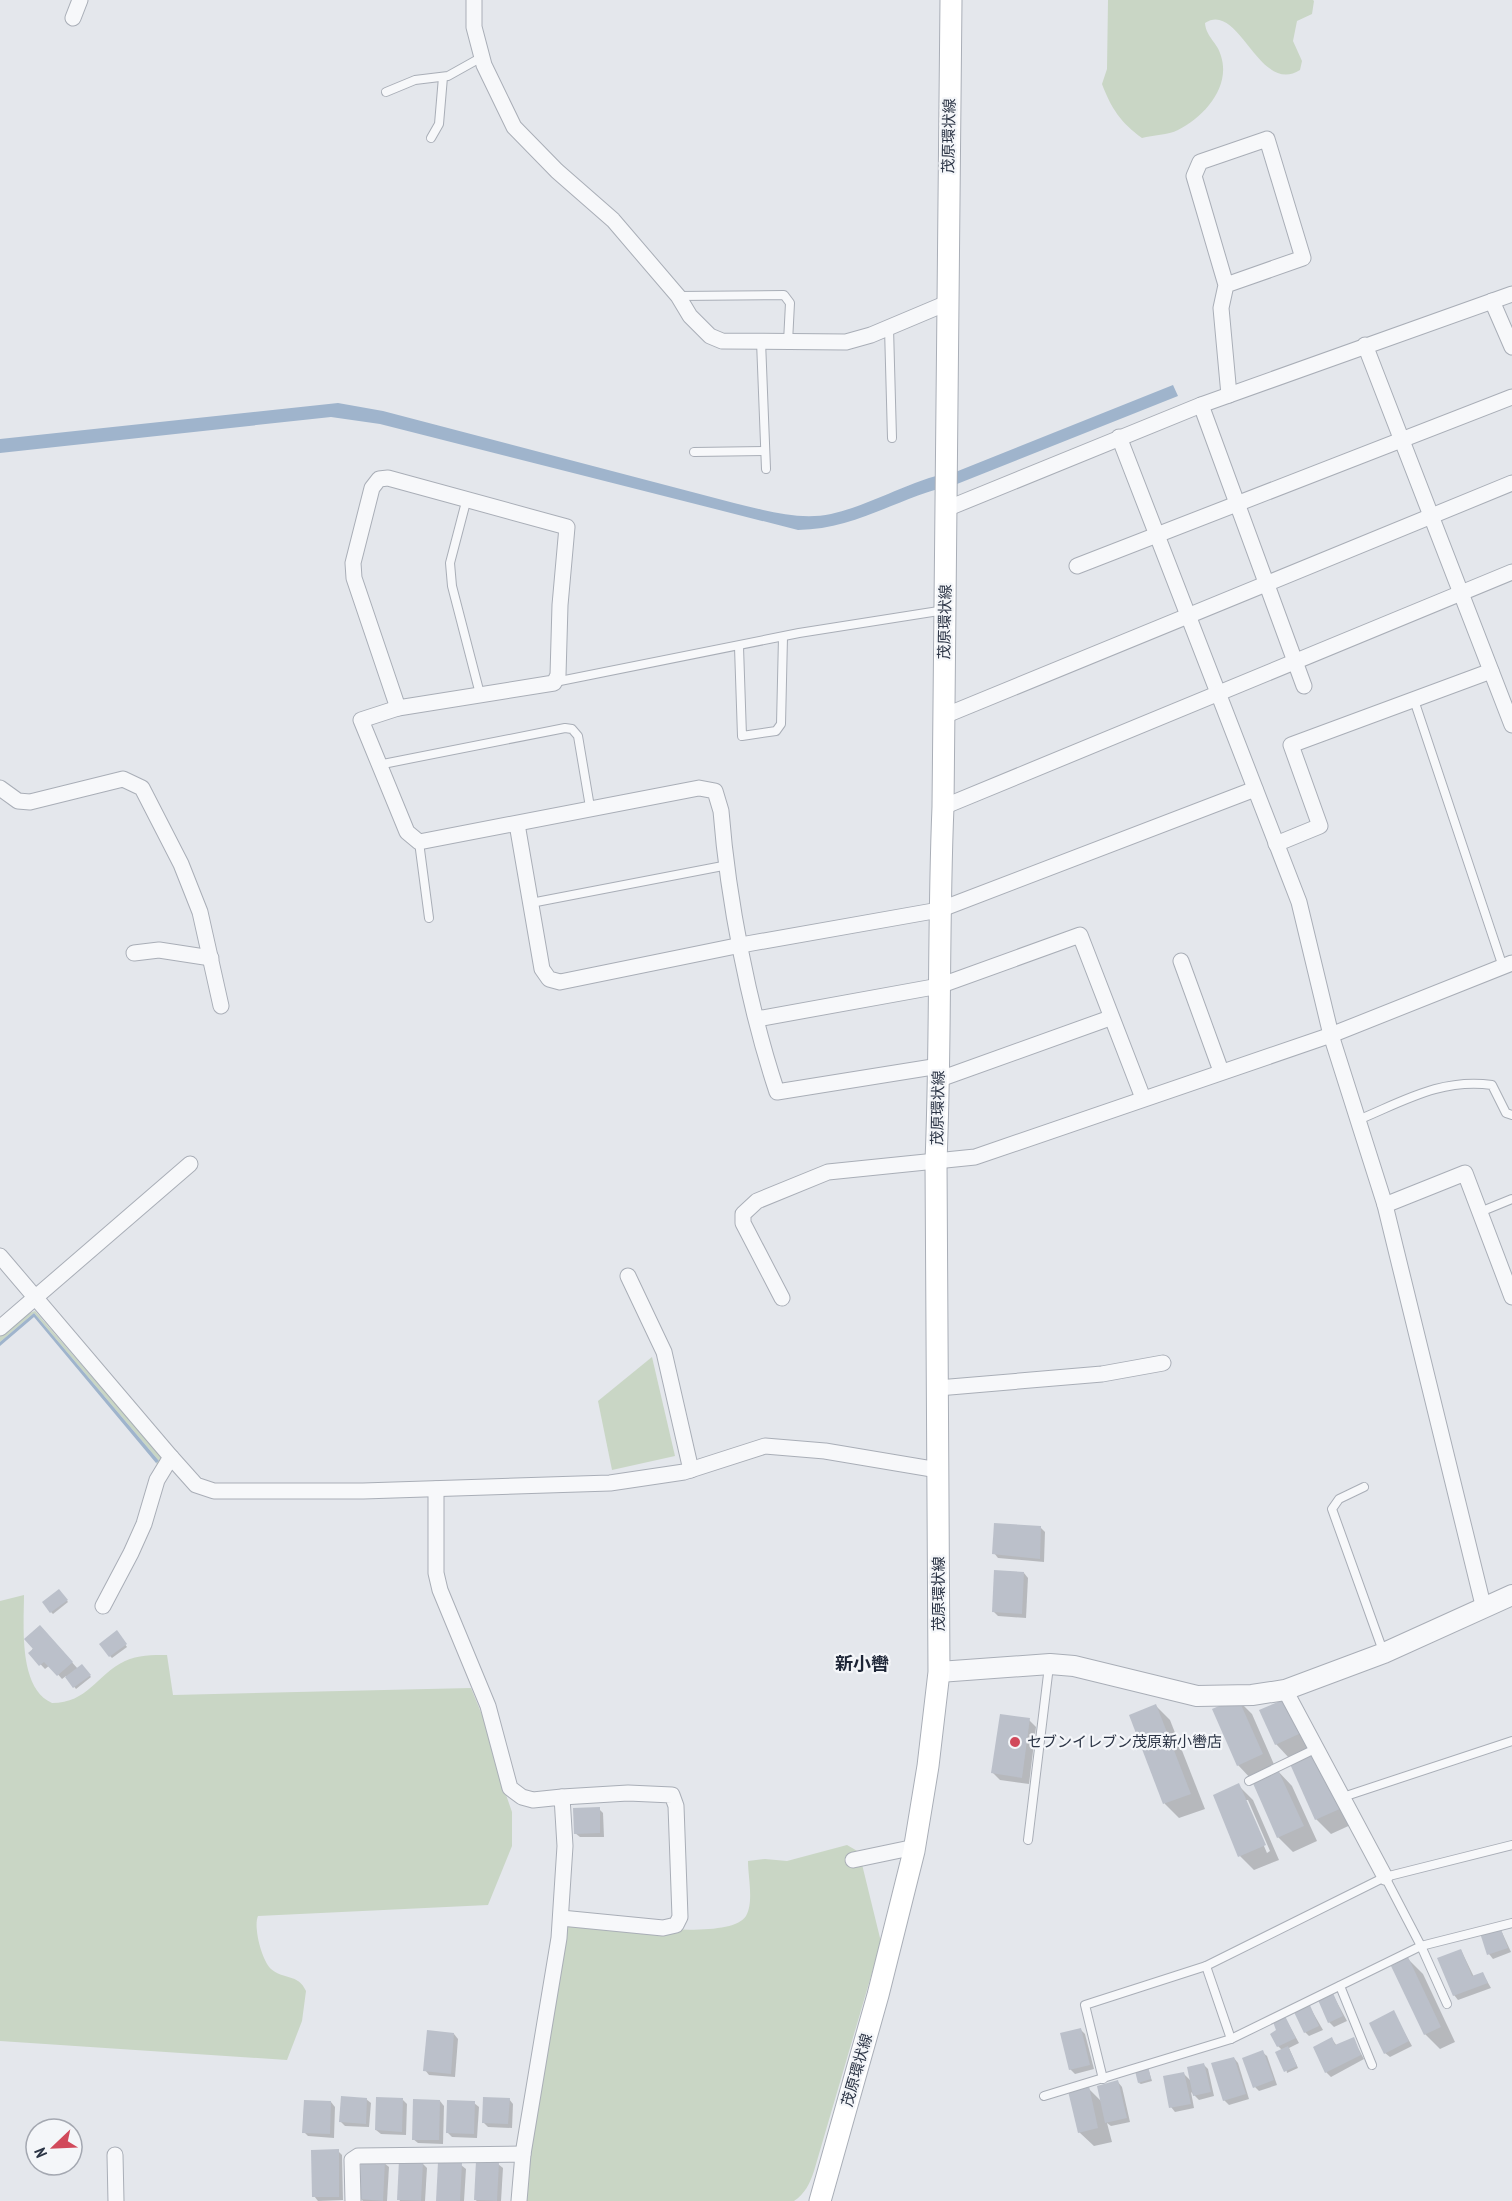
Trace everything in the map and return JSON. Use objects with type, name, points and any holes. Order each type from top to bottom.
[{"type":"main road","name":"茂原環状線","points":[[820,2201],[878,1995],[915,1847],[939,1672],[936,1161],[939,1073],[939,910],[943,807],[951,0]]},
{"type":"street","points":[[73,18],[80,0]]},
{"type":"street","points":[[474,0],[474,27],[482,57],[514,127],[557,171],[613,220],[678,296],[690,316],[710,336],[722,341],[846,342],[889,328],[947,303]]},
{"type":"street","points":[[1226,285],[1303,258],[1267,139],[1200,162],[1194,176],[1226,285],[1221,308],[1229,395]]},
{"type":"street","points":[[946,509],[1201,405],[1512,294]]},
{"type":"street","points":[[1492,301],[1512,347]]},
{"type":"street","points":[[1365,345],[1512,726]]},
{"type":"street","points":[[1077,566],[1512,397]]},
{"type":"street","points":[[1201,405],[1304,686]]},
{"type":"street","points":[[1119,437],[1299,902],[1331,1035],[1385,1205],[1484,1609]]},
{"type":"street","points":[[398,708],[354,578],[353,563],[372,488],[379,479],[388,478],[467,498],[567,527],[560,605],[558,675],[554,683],[398,708],[362,720],[378,765],[407,832],[419,842],[699,788],[715,791],[721,812],[741,945],[763,1048],[777,1092],[939,1073],[1110,1018]]},
{"type":"street","points":[[944,716],[1512,483]]},
{"type":"street","points":[[943,807],[1512,572]]},
{"type":"street","points":[[1276,844],[1320,826],[1291,745],[1491,671]]},
{"type":"street","points":[[0,788],[18,801],[30,802],[123,779],[142,788],[181,864],[200,912],[221,1006]]},
{"type":"street","points":[[517,824],[543,969],[549,979],[560,982],[741,945],[939,910],[1255,789]]},
{"type":"street","points":[[757,1019],[939,986],[1080,935],[1110,1018],[1143,1098]]},
{"type":"street","points":[[134,953],[159,950],[211,958]]},
{"type":"street","points":[[1181,961],[1221,1071]]},
{"type":"street","points":[[782,1298],[743,1224],[743,1214],[748,1207],[758,1201],[828,1172],[975,1157],[1331,1035],[1508,965]]},
{"type":"street","points":[[0,1328],[190,1164]]},
{"type":"street","points":[[1385,1205],[1465,1173],[1511,1289]]},
{"type":"street","points":[[0,1256],[196,1485],[214,1491],[436,1489],[610,1483],[691,1470],[765,1446],[825,1450],[938,1470]]},
{"type":"street","points":[[628,1276],[664,1352],[691,1470]]},
{"type":"street","points":[[938,1388],[1102,1374],[1163,1363]]},
{"type":"street","points":[[103,1606],[138,1538],[157,1480],[171,1457]]},
{"type":"street","points":[[436,1489],[436,1573],[440,1590],[488,1706],[510,1788],[522,1797],[533,1800],[628,1792],[672,1795],[676,1806],[680,1917],[676,1925],[663,1928],[561,1918]]},
{"type":"street","points":[[939,1672],[1050,1664],[1074,1666],[1197,1696],[1252,1695],[1285,1690],[1384,1653],[1512,1595]]},
{"type":"street","points":[[1285,1690],[1385,1877]]},
{"type":"street","points":[[519,2201],[523,2154],[561,1918],[565,1846],[562,1797]]},
{"type":"street","points":[[853,1860],[915,1847]]},
{"type":"street","points":[[353,2201],[352,2160],[358,2156],[523,2154]]},
{"type":"street","points":[[115,2155],[116,2201]]},
{"type":"lane","points":[[386,92],[416,80],[443,77],[482,57]]},
{"type":"lane","points":[[431,138],[439,124],[443,77]]},
{"type":"lane","points":[[678,296],[784,295],[790,303],[788,342]]},
{"type":"lane","points":[[889,328],[892,438]]},
{"type":"lane","points":[[761,341],[766,469]]},
{"type":"lane","points":[[694,452],[765,452]]},
{"type":"lane","points":[[467,498],[450,563],[452,586],[480,694]]},
{"type":"lane","points":[[554,683],[783,637],[945,610]]},
{"type":"lane","points":[[739,647],[742,736],[776,731],[782,724],[783,637]]},
{"type":"lane","points":[[1414,700],[1508,965]]},
{"type":"lane","points":[[378,765],[565,728],[572,729],[578,736],[591,807]]},
{"type":"lane","points":[[419,842],[429,918]]},
{"type":"lane","points":[[531,903],[728,865]]},
{"type":"lane","points":[[1358,1120],[1443,1086],[1467,1082],[1492,1085],[1506,1113],[1512,1115]]},
{"type":"lane","points":[[1480,1212],[1512,1199]]},
{"type":"lane","points":[[1364,1486],[1339,1499],[1332,1509],[1384,1653]]},
{"type":"lane","points":[[1028,1840],[1050,1664]]},
{"type":"lane","points":[[1344,1797],[1512,1741]]},
{"type":"lane","points":[[1249,1780],[1317,1748]]},
{"type":"lane","points":[[1103,2079],[1085,2005],[1206,1966],[1385,1877],[1512,1845]]},
{"type":"lane","points":[[1385,1877],[1421,1946],[1447,2004]]},
{"type":"lane","points":[[1044,2096],[1232,2039],[1421,1946],[1512,1923]]},
{"type":"lane","points":[[1206,1966],[1232,2039]]},
{"type":"lane","points":[[1340,1986],[1372,2066]]},
{"type":"green space","points":[[1108,0],[1314,1],[1312,14],[1297,21],[1293,41],[1302,61],[1300,70],[1286,75],[1273,70],[1261,60],[1228,24],[1217,19],[1205,23],[1221,56],[1223,68],[1219,90],[1206,109],[1188,124],[1174,132],[1142,138],[1128,127],[1118,114],[1102,84],[1107,69]]},
{"type":"green space","points":[[35,1311],[164,1460],[160,1467],[156,1463],[159,1461],[34,1313],[0,1342],[0,1336],[27,1314]]},
{"type":"green space","points":[[652,1357],[675,1456],[612,1470],[598,1401]]},
{"type":"green space","points":[[24,1595],[24,1638],[28,1670],[33,1684],[41,1695],[52,1703],[75,1698],[125,1661],[140,1656],[156,1655],[167,1655],[173,1695],[471,1688],[487,1727],[495,1763],[512,1812],[512,1846],[488,1905],[258,1916],[258,1935],[268,1965],[280,1975],[295,1979],[303,1985],[306,1991],[302,2021],[287,2060],[0,2041],[0,1601]]},
{"type":"green space","points":[[847,1845],[859,1852],[881,1942],[814,2171],[801,2195],[794,2201],[519,2201],[561,1918],[659,1929],[714,1929],[734,1924],[746,1916],[750,1904],[748,1861],[765,1859],[787,1861]]},
{"type":"water","points":[[1173,385],[1178,396],[957,484],[936,489],[840,524],[798,530],[380,424],[331,417],[0,453],[0,439],[338,403],[383,411],[757,509],[782,514],[819,516],[847,510],[925,479],[958,471]]},
{"type":"water","points":[[34,1313],[159,1461],[156,1463],[34,1317],[0,1346],[0,1342]]},
{"type":"building","points":[[994,1523],[1041,1526],[1040,1559],[992,1554]]},
{"type":"building","points":[[994,1570],[1024,1572],[1022,1614],[992,1612]]},
{"type":"building","points":[[59,1589],[68,1600],[50,1613],[42,1602]]},
{"type":"building","points":[[40,1625],[73,1662],[57,1676],[44,1662],[39,1666],[28,1653],[33,1649],[24,1639]]},
{"type":"building","points":[[117,1630],[127,1644],[109,1657],[99,1644]]},
{"type":"building","points":[[82,1664],[91,1675],[73,1688],[65,1677]]},
{"type":"building","points":[[1238,1698],[1263,1754],[1237,1766],[1212,1709]]},
{"type":"building","points":[[1285,1699],[1301,1733],[1275,1745],[1259,1710]]},
{"type":"building","points":[[1156,1704],[1191,1794],[1163,1804],[1129,1715]]},
{"type":"building","points":[[1000,1714],[1030,1718],[1022,1778],[991,1773]]},
{"type":"building","points":[[1316,1752],[1342,1808],[1315,1820],[1290,1764]]},
{"type":"building","points":[[1278,1770],[1304,1826],[1277,1838],[1252,1781]]},
{"type":"building","points":[[1239,1783],[1266,1845],[1238,1857],[1213,1795]]},
{"type":"building","points":[[600,1807],[600,1833],[574,1834],[573,1808]]},
{"type":"building","points":[[1500,1927],[1508,1948],[1487,1955],[1480,1933]]},
{"type":"building","points":[[1461,1949],[1472,1976],[1483,1972],[1488,1983],[1453,1996],[1437,1958]]},
{"type":"building","points":[[1408,1957],[1441,2027],[1424,2035],[1391,1966]]},
{"type":"building","points":[[1333,1993],[1343,2016],[1328,2023],[1318,2000]]},
{"type":"building","points":[[1309,2003],[1319,2026],[1304,2033],[1293,2010]]},
{"type":"building","points":[[1394,2010],[1409,2041],[1384,2054],[1369,2023]]},
{"type":"building","points":[[1285,2016],[1296,2038],[1277,2047],[1270,2034],[1276,2030],[1273,2022]]},
{"type":"building","points":[[1081,2028],[1090,2065],[1069,2070],[1060,2033]]},
{"type":"building","points":[[427,2030],[454,2033],[451,2074],[423,2071]]},
{"type":"building","points":[[1332,2037],[1335,2045],[1354,2037],[1361,2055],[1325,2073],[1313,2047]]},
{"type":"building","points":[[1288,2046],[1297,2066],[1284,2072],[1275,2052]]},
{"type":"building","points":[[1263,2050],[1274,2080],[1253,2088],[1242,2058]]},
{"type":"building","points":[[1234,2057],[1246,2094],[1223,2101],[1211,2063]]},
{"type":"building","points":[[1204,2063],[1211,2092],[1193,2096],[1187,2067]]},
{"type":"building","points":[[1148,2066],[1151,2079],[1138,2083],[1135,2071]]},
{"type":"building","points":[[1184,2072],[1191,2104],[1169,2108],[1163,2076]]},
{"type":"building","points":[[1118,2080],[1127,2118],[1105,2123],[1097,2086]]},
{"type":"building","points":[[1089,2086],[1098,2128],[1078,2133],[1068,2091]]},
{"type":"building","points":[[341,2096],[367,2098],[366,2124],[339,2122]]},
{"type":"building","points":[[376,2097],[403,2098],[402,2132],[375,2130]]},
{"type":"building","points":[[483,2097],[510,2098],[508,2124],[482,2123]]},
{"type":"building","points":[[413,2099],[440,2100],[439,2140],[412,2140]]},
{"type":"building","points":[[304,2100],[331,2101],[330,2134],[302,2133]]},
{"type":"building","points":[[447,2100],[475,2101],[474,2134],[446,2133]]},
{"type":"building","points":[[339,2149],[339,2197],[312,2197],[311,2150]]},
{"type":"building","points":[[361,2160],[385,2161],[383,2201],[359,2199]]},
{"type":"building","points":[[399,2160],[423,2162],[421,2201],[397,2200]]},
{"type":"building","points":[[476,2161],[499,2162],[497,2201],[474,2200]]},
{"type":"building","points":[[438,2162],[462,2163],[460,2201],[436,2201]]},
{"type":"place","name":"セブンイレブン茂原新小轡店","points":[[1015,1742]]},
{"type":"district","name":"新小轡","points":[[862,1664]]}]
